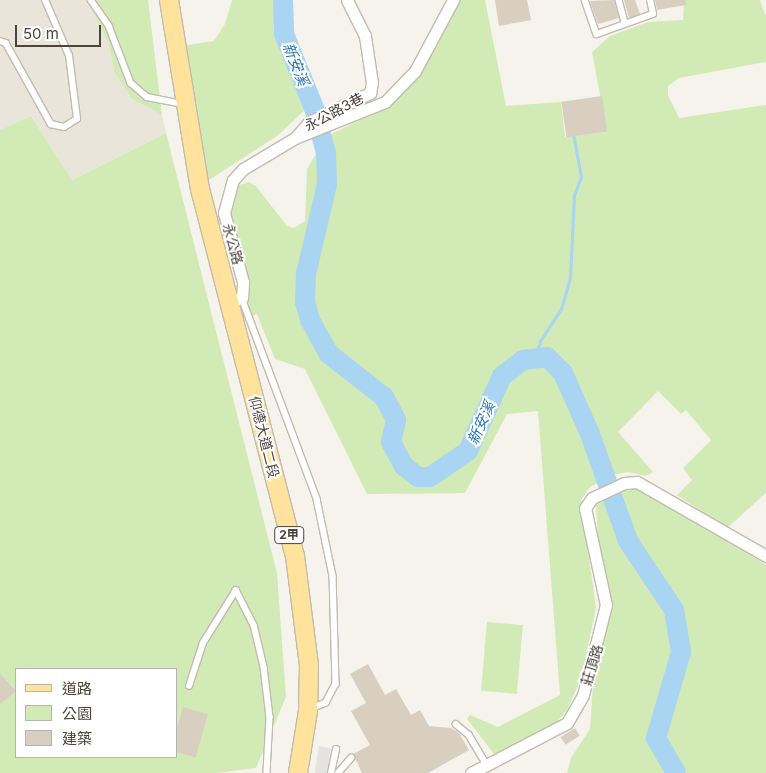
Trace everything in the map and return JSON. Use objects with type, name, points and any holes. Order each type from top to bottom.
[{"type":"main road","name":"2甲","points":[[169,0],[185,104]]},
{"type":"main road","name":"仰德大道二段","points":[[185,104],[200,188],[236,300],[295,556],[309,665],[308,711],[298,773]]},
{"type":"street","name":"永公路3巷","points":[[295,138],[309,122],[362,100],[372,83],[365,36],[347,0]]},
{"type":"street","name":"永公路","points":[[236,300],[243,282],[224,212],[227,194],[243,169],[295,138],[310,134],[386,102],[415,71],[453,0]]},
{"type":"street","name":"莊頂路","points":[[470,773],[567,723],[582,695],[606,605],[587,526],[585,508],[592,498],[624,483],[637,482],[662,493],[766,556]]},
{"type":"lane","points":[[0,41],[6,43],[51,124],[64,127],[77,119],[79,109],[72,88],[69,56],[45,0]]},
{"type":"lane","points":[[91,0],[109,26],[131,83],[147,97],[185,104]]},
{"type":"lane","points":[[585,0],[597,34],[625,22],[653,14],[650,0]]},
{"type":"lane","points":[[619,0],[625,22]]},
{"type":"lane","points":[[236,300],[317,499],[333,576],[336,684],[326,702],[308,711]]},
{"type":"lane","points":[[189,686],[203,644],[236,590],[254,625],[264,667],[270,717],[267,773]]},
{"type":"lane","points":[[456,724],[469,735],[487,765]]},
{"type":"lane","points":[[331,773],[336,750]]},
{"type":"lane","points":[[338,773],[351,758]]},
{"type":"shaded area","points":[[0,0],[87,0],[109,44],[114,72],[132,99],[162,115],[166,133],[72,180],[31,116],[0,130]]},
{"type":"shaded area","points":[[319,746],[331,748],[327,773],[315,773]]},
{"type":"green space","points":[[87,0],[148,0],[162,115],[132,99],[114,72],[109,44]]},
{"type":"green space","points":[[232,0],[278,0],[281,47],[306,109],[277,136],[209,180],[202,177],[182,46],[214,41],[225,24]]},
{"type":"green space","points":[[457,0],[485,0],[506,106],[561,102],[565,137],[607,132],[592,52],[610,36],[648,22],[683,20],[684,0],[760,0],[766,17],[766,62],[679,78],[668,86],[668,95],[679,118],[766,105],[766,493],[727,528],[677,495],[692,480],[683,468],[711,440],[686,410],[681,414],[658,391],[618,432],[653,472],[646,476],[628,472],[612,475],[590,487],[581,500],[596,608],[581,679],[567,710],[556,723],[495,755],[467,719],[470,715],[498,727],[560,695],[538,411],[507,414],[465,493],[367,494],[305,369],[275,359],[257,314],[245,319],[238,302],[245,298],[227,212],[236,186],[249,182],[256,186],[287,226],[294,228],[305,221],[307,169],[326,137],[389,105],[411,85],[437,46]]},
{"type":"green space","points":[[31,116],[72,180],[166,133],[277,573],[286,697],[256,768],[216,773],[0,773],[0,130]]},
{"type":"green space","points":[[629,489],[642,490],[680,511],[766,565],[766,773],[567,773],[571,758],[590,729],[593,686],[612,605],[599,558],[596,505]]},
{"type":"green space","points":[[487,622],[523,625],[517,694],[481,691]]},
{"type":"building","points":[[495,0],[527,0],[531,20],[499,26]]},
{"type":"building","points":[[614,0],[619,18],[598,24],[590,1]]},
{"type":"building","points":[[624,0],[635,0],[640,14],[629,18]]},
{"type":"building","points":[[655,0],[686,0],[686,5],[657,10]]},
{"type":"building","points":[[602,96],[607,132],[566,137],[561,102]]},
{"type":"building","points":[[368,664],[385,695],[396,689],[411,715],[420,710],[429,726],[451,728],[459,733],[469,750],[428,773],[362,773],[353,754],[370,745],[351,711],[366,703],[350,674]]},
{"type":"building","points":[[0,674],[15,692],[0,704]]},
{"type":"building","points":[[183,707],[208,714],[196,757],[178,752],[178,724]]},
{"type":"building","points":[[575,728],[580,736],[565,745],[561,737]]},
{"type":"waterway","name":"新安溪","points":[[283,0],[284,34],[314,108],[326,153],[327,184],[306,274],[305,302],[310,320],[329,354],[384,397],[396,420],[391,442],[404,466],[418,477],[430,477],[468,451],[502,376],[523,360],[547,357],[563,373],[590,434],[628,541],[674,610],[681,652],[656,738],[676,773]]},
{"type":"waterway","points":[[536,356],[540,341],[561,309],[570,278],[574,195],[581,177],[573,133]]}]
